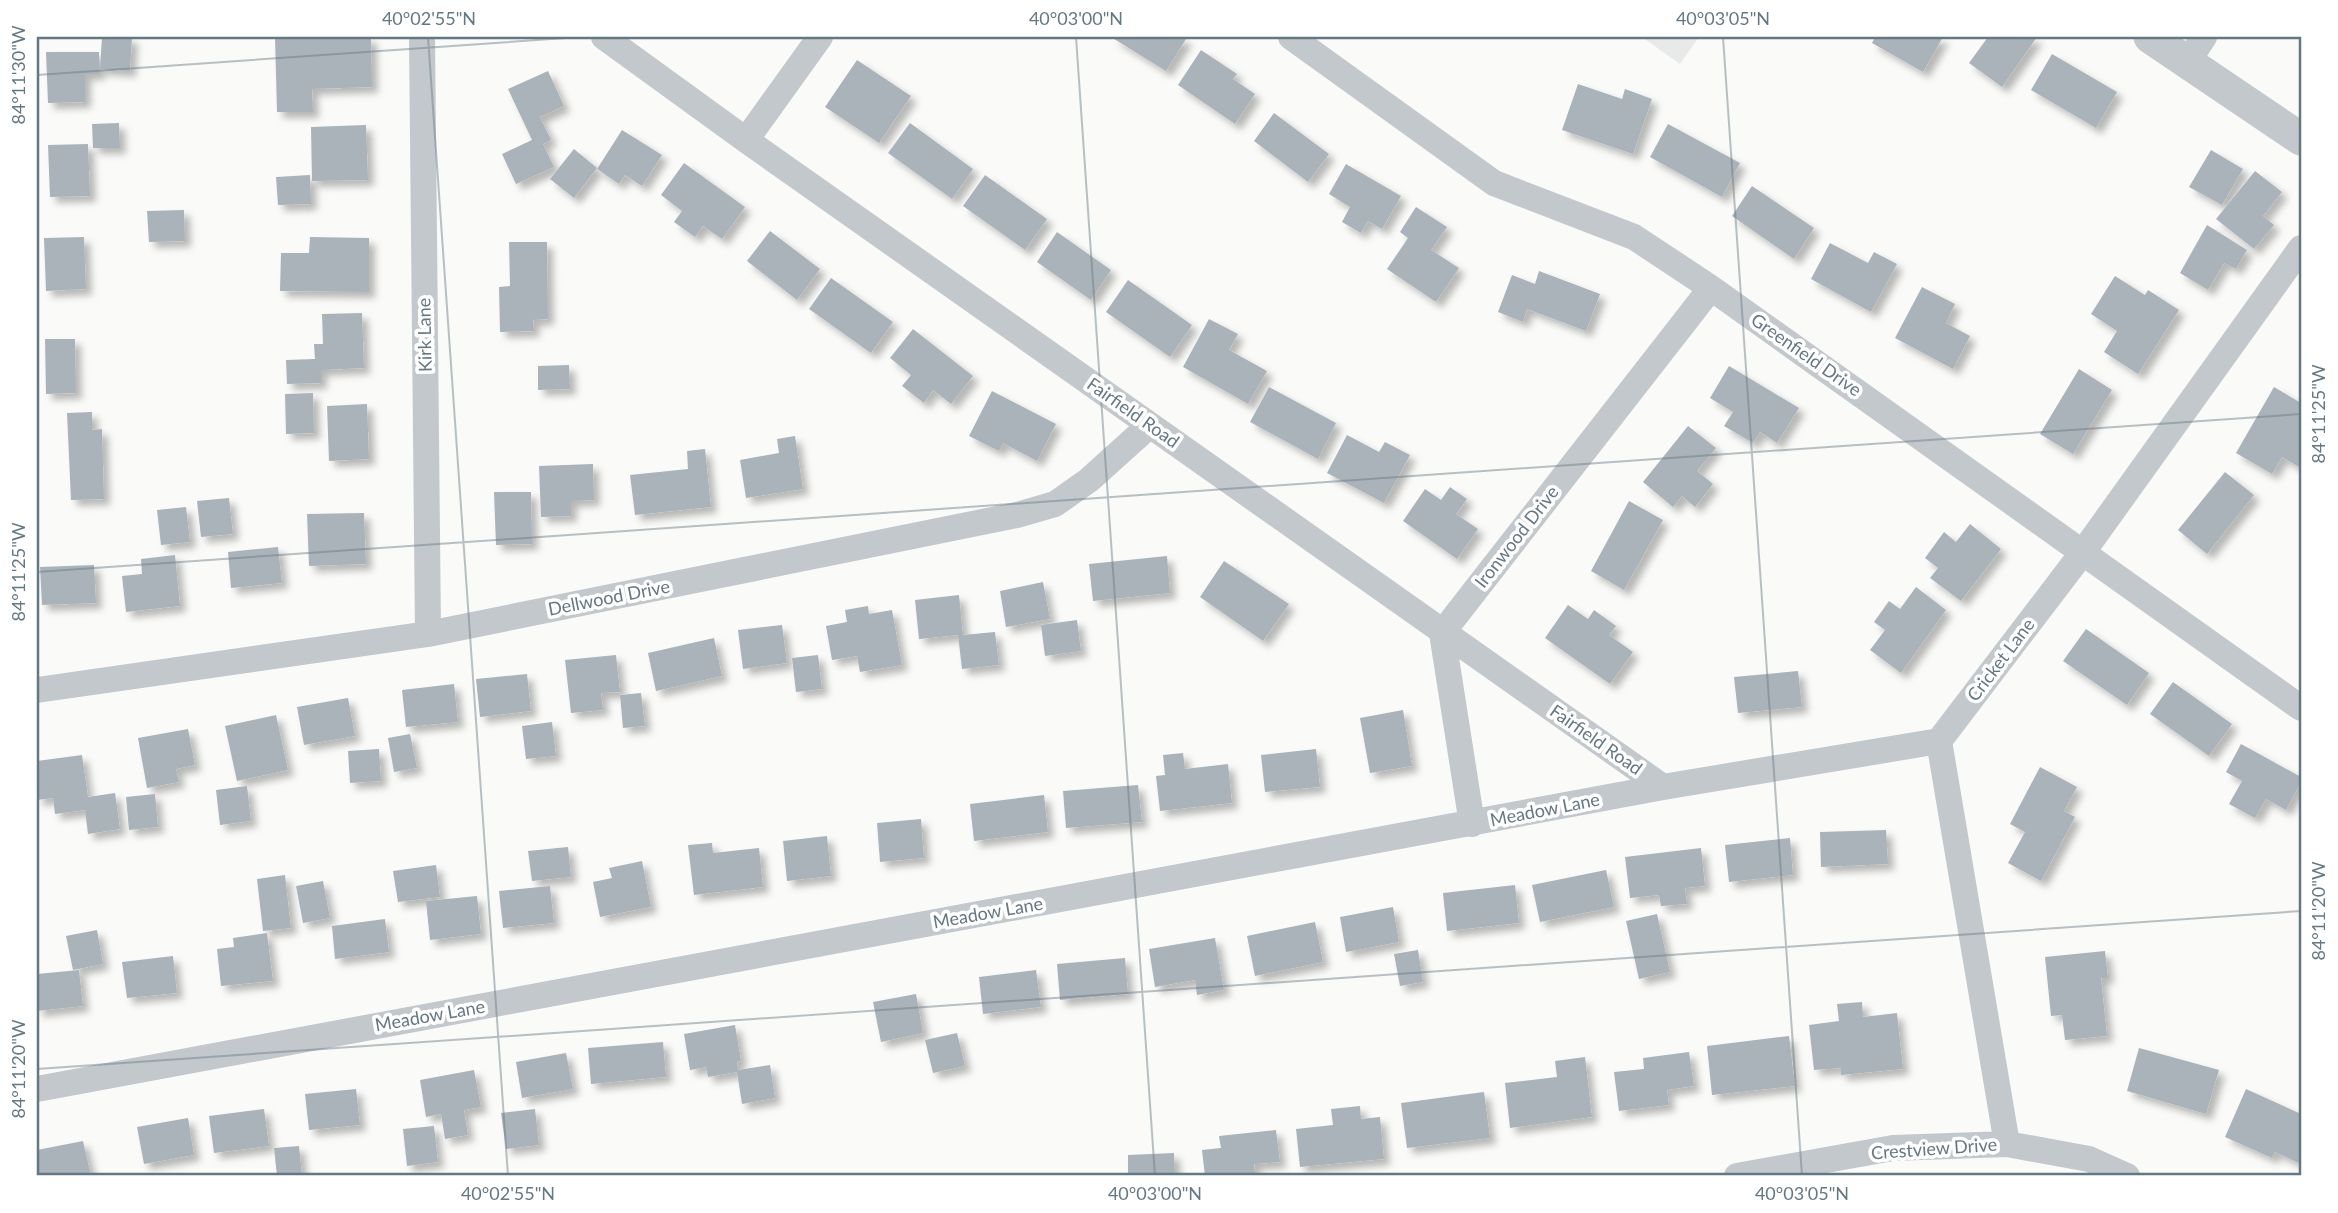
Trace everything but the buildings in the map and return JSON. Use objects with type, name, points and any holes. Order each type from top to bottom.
[{"type":"street","name":"Kirk Lane","points":[[422,37],[428,634]]},
{"type":"street","name":"Fairfield Road","points":[[604,37],[1663,787]]},
{"type":"street","points":[[746,140],[820,37]]},
{"type":"street","name":"Greenfield Drive","points":[[1292,37],[1494,183],[1634,237],[1711,288],[2301,708]]},
{"type":"street","points":[[2150,37],[2196,50],[2301,139]]},
{"type":"street","name":"Cricket Lane","points":[[1939,741],[2083,552],[2301,248]]},
{"type":"street","name":"Ironwood Drive","points":[[1442,633],[1711,288]]},
{"type":"street","name":"Dellwood Drive","points":[[37,690],[428,634],[1017,515],[1055,504],[1089,480],[1150,425]]},
{"type":"street","points":[[1442,633],[1472,824]]},
{"type":"street","points":[[1939,741],[2007,1144]]},
{"type":"street","name":"Meadow Lane","points":[[37,1089],[1663,787],[1939,741]]},
{"type":"street","name":"Crestview Drive","points":[[1737,1176],[1893,1148],[2007,1144],[2089,1159],[2127,1176]]},
{"type":"shaded area","points":[[1642,37],[1699,37],[1680,64]]}]
